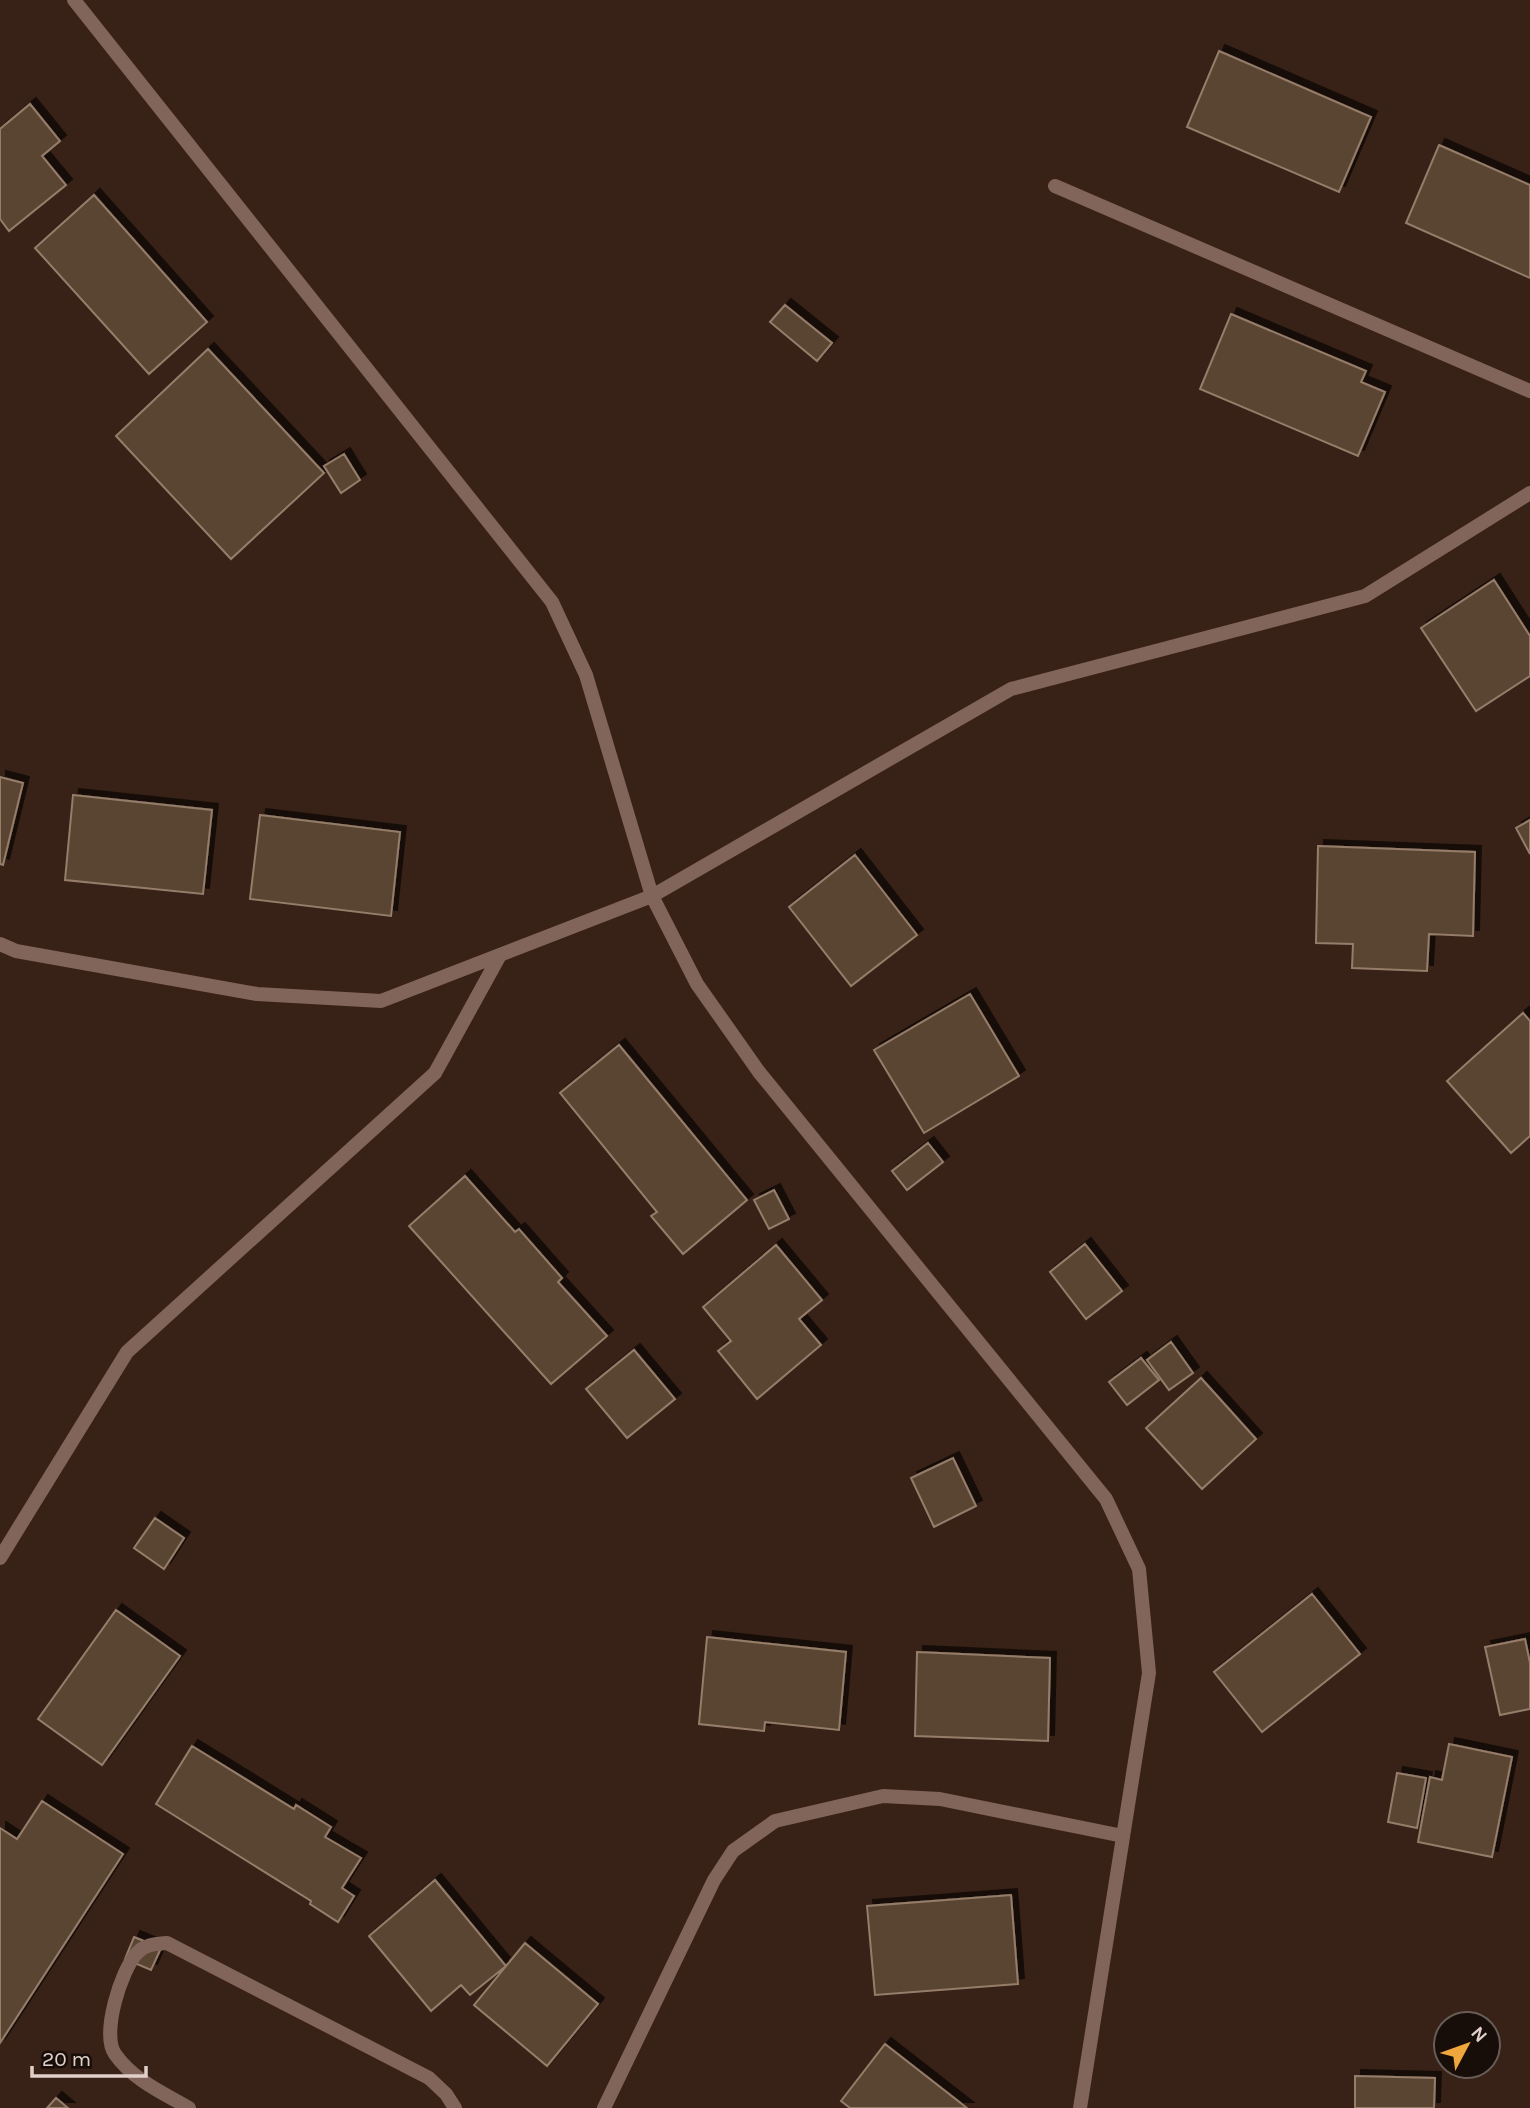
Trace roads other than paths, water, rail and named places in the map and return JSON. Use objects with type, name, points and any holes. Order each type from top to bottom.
[{"type":"street","points":[[74,0],[552,602],[586,676],[652,896],[697,984],[760,1072],[1107,1499],[1139,1569],[1149,1673],[1080,2108]]},
{"type":"street","points":[[1055,186],[1530,391]]},
{"type":"street","points":[[0,944],[16,951],[257,994],[381,1001],[652,896],[1011,689],[1364,596],[1530,493]]},
{"type":"street","points":[[0,1558],[127,1352],[435,1073],[500,955]]},
{"type":"street","points":[[604,2108],[714,1880],[733,1852],[775,1821],[883,1796],[940,1799],[1123,1836]]},
{"type":"street","points":[[189,2108],[132,2074],[113,2052],[108,2034],[123,1973],[138,1951],[150,1944],[167,1944],[429,2078],[446,2094],[454,2108]]}]
